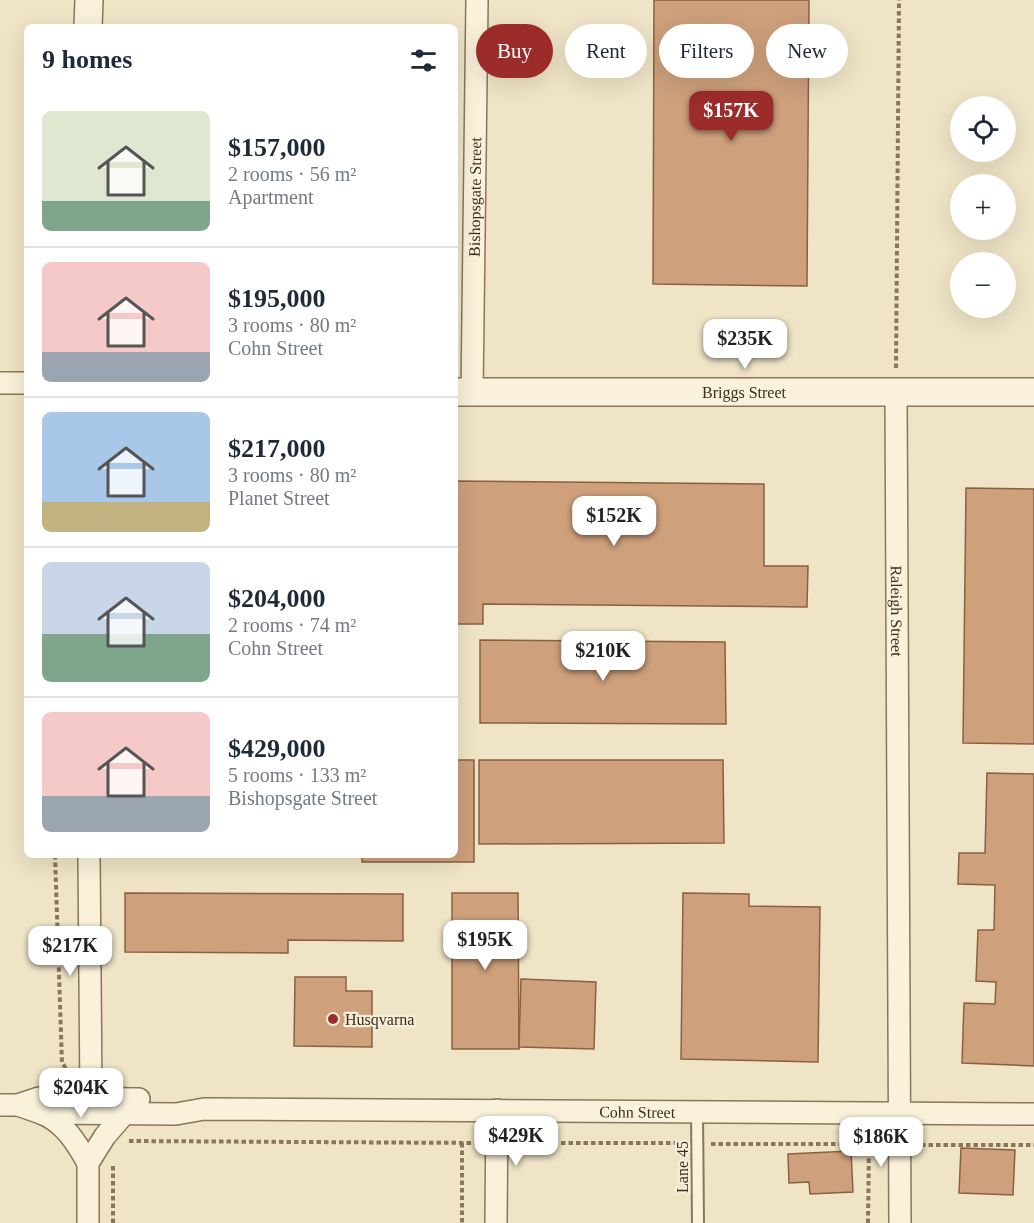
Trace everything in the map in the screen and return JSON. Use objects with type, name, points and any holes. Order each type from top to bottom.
[{"type":"street","points":[[88,24],[89,0]]},
{"type":"street","name":"Bishopsgate Street","points":[[463,393],[477,0]]},
{"type":"street","points":[[0,383],[24,383]]},
{"type":"street","name":"Raleigh Street","points":[[896,392],[900,1223]]},
{"type":"street","name":"Briggs Street","points":[[463,393],[1034,392]]},
{"type":"street","points":[[89,858],[91,1098]]},
{"type":"street","name":"Cohn Street","points":[[9,1105],[39,1098],[91,1098],[183,1101],[204,1109]]},
{"type":"street","name":"Cohn Street","points":[[9,1105],[41,1113],[176,1114],[204,1109],[1034,1114]]},
{"type":"street","points":[[496,1223],[497,1110]]},
{"type":"street","points":[[41,1113],[58,1122],[89,1160]]},
{"type":"street","points":[[88,1223],[89,1160],[105,1136],[125,1113]]},
{"type":"lane","name":"Lane 45","points":[[697,1112],[698,1223]]},
{"type":"path","points":[[896,392],[899,0]]},
{"type":"path","points":[[55,858],[62,1063],[75,1082]]},
{"type":"path","points":[[89,1160],[122,1141],[1034,1145]]},
{"type":"path","points":[[462,1142],[462,1223]]},
{"type":"path","points":[[867,1223],[869,1144]]},
{"type":"path","points":[[113,1159],[113,1223]]},
{"type":"building","points":[[654,0],[809,0],[809,24],[766,24],[766,78],[808,78],[807,286],[653,284]]},
{"type":"building","points":[[458,481],[764,484],[764,566],[808,566],[807,607],[483,604],[483,624],[458,624]]},
{"type":"building","points":[[966,488],[1034,489],[1034,744],[963,743]]},
{"type":"building","points":[[480,640],[725,642],[726,724],[480,723]]},
{"type":"building","points":[[458,760],[474,760],[474,862],[362,862],[362,858],[458,858]]},
{"type":"building","points":[[479,760],[723,760],[724,843],[479,844]]},
{"type":"building","points":[[987,773],[1034,774],[1034,1066],[962,1063],[964,1003],[995,1004],[996,982],[976,981],[978,930],[994,930],[995,885],[958,884],[959,853],[985,853]]},
{"type":"building","points":[[125,893],[403,894],[403,941],[288,940],[288,953],[125,952]]},
{"type":"building","points":[[452,893],[518,893],[519,1049],[452,1049]]},
{"type":"building","points":[[683,893],[749,894],[749,906],[820,907],[818,1062],[681,1059]]},
{"type":"building","name":"Husqvarna","points":[[295,977],[346,977],[346,991],[372,991],[372,1047],[294,1046]]},
{"type":"building","points":[[521,979],[596,982],[594,1049],[519,1047]]},
{"type":"building","points":[[961,1148],[1015,1150],[1013,1195],[959,1193]]},
{"type":"building","points":[[851,1151],[853,1192],[810,1194],[809,1182],[789,1183],[788,1154]]},
{"type":"place","name":"Husqvarna","points":[[333,1019]]}]
